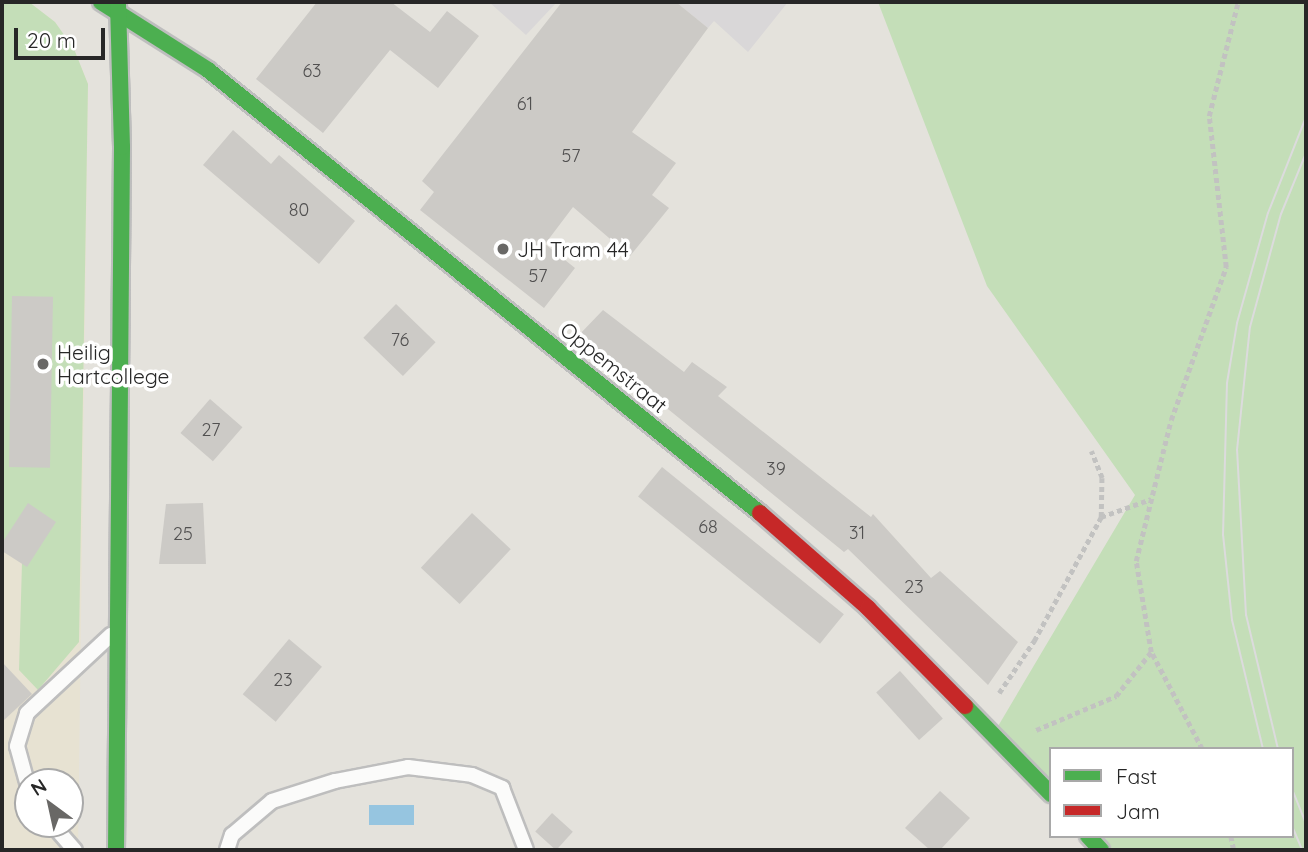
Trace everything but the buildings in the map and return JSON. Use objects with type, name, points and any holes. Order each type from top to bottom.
[{"type":"street","name":"Oppemstraat","points":[[100,2],[118,6],[208,70],[753,506],[868,608],[1006,745],[1049,792]]},
{"type":"street","points":[[116,850],[119,628],[118,6]]},
{"type":"lane","points":[[23,768],[17,746],[27,713],[119,628]]},
{"type":"lane","points":[[227,850],[232,835],[272,801],[335,781],[408,767],[472,775],[502,788],[526,850]]},
{"type":"path","points":[[1201,747],[1150,652],[1136,561],[1171,420],[1226,267],[1209,116],[1238,2]]},
{"type":"path","points":[[981,720],[1034,641],[1101,517],[1102,478],[1091,451]]},
{"type":"path","points":[[1101,517],[1152,499]]},
{"type":"path","points":[[1006,745],[1116,696],[1150,652]]},
{"type":"shaded area","name":"Heilig Hartcollege","points":[[2,2],[29,2],[55,22],[74,49],[88,84],[79,768],[14,768],[14,838],[78,838],[78,850],[2,850]]},
{"type":"shaded area","points":[[489,2],[557,2],[526,35]]},
{"type":"shaded area","points":[[676,2],[788,2],[748,52],[714,21],[708,28]]},
{"type":"green space","name":"Heilig Hartcollege","points":[[2,2],[29,2],[55,22],[74,49],[88,84],[79,642],[38,690],[19,670],[22,562],[2,547]]},
{"type":"green space","points":[[878,2],[1306,2],[1306,850],[1101,850],[1090,838],[1294,838],[1294,747],[1049,747],[1049,792],[994,733],[1135,495],[987,286]]},
{"type":"water","points":[[369,805],[414,805],[414,825],[369,825]]},
{"type":"tram line","points":[[1263,747],[1232,620],[1223,535],[1227,383],[1237,323],[1268,213],[1306,117]]},
{"type":"tram line","points":[[1278,747],[1246,615],[1237,450],[1250,327],[1281,214],[1306,153]]},
{"type":"tram line","points":[[1294,794],[1306,824]]},
{"type":"tram line","points":[[1294,831],[1302,850]]},
{"type":"traffic: fast","points":[[101,2],[208,70],[760,513]]},
{"type":"traffic: fast","points":[[116,850],[122,147],[118,2]]},
{"type":"traffic: fast","points":[[965,706],[1049,792]]},
{"type":"traffic: fast","points":[[1090,838],[1101,850]]},
{"type":"traffic: jam","points":[[760,513],[868,608],[965,706]]},
{"type":"place","name":"JH Tram 44","points":[[503,249]]},
{"type":"place","name":"Heilig Hartcollege","points":[[43,364]]}]
